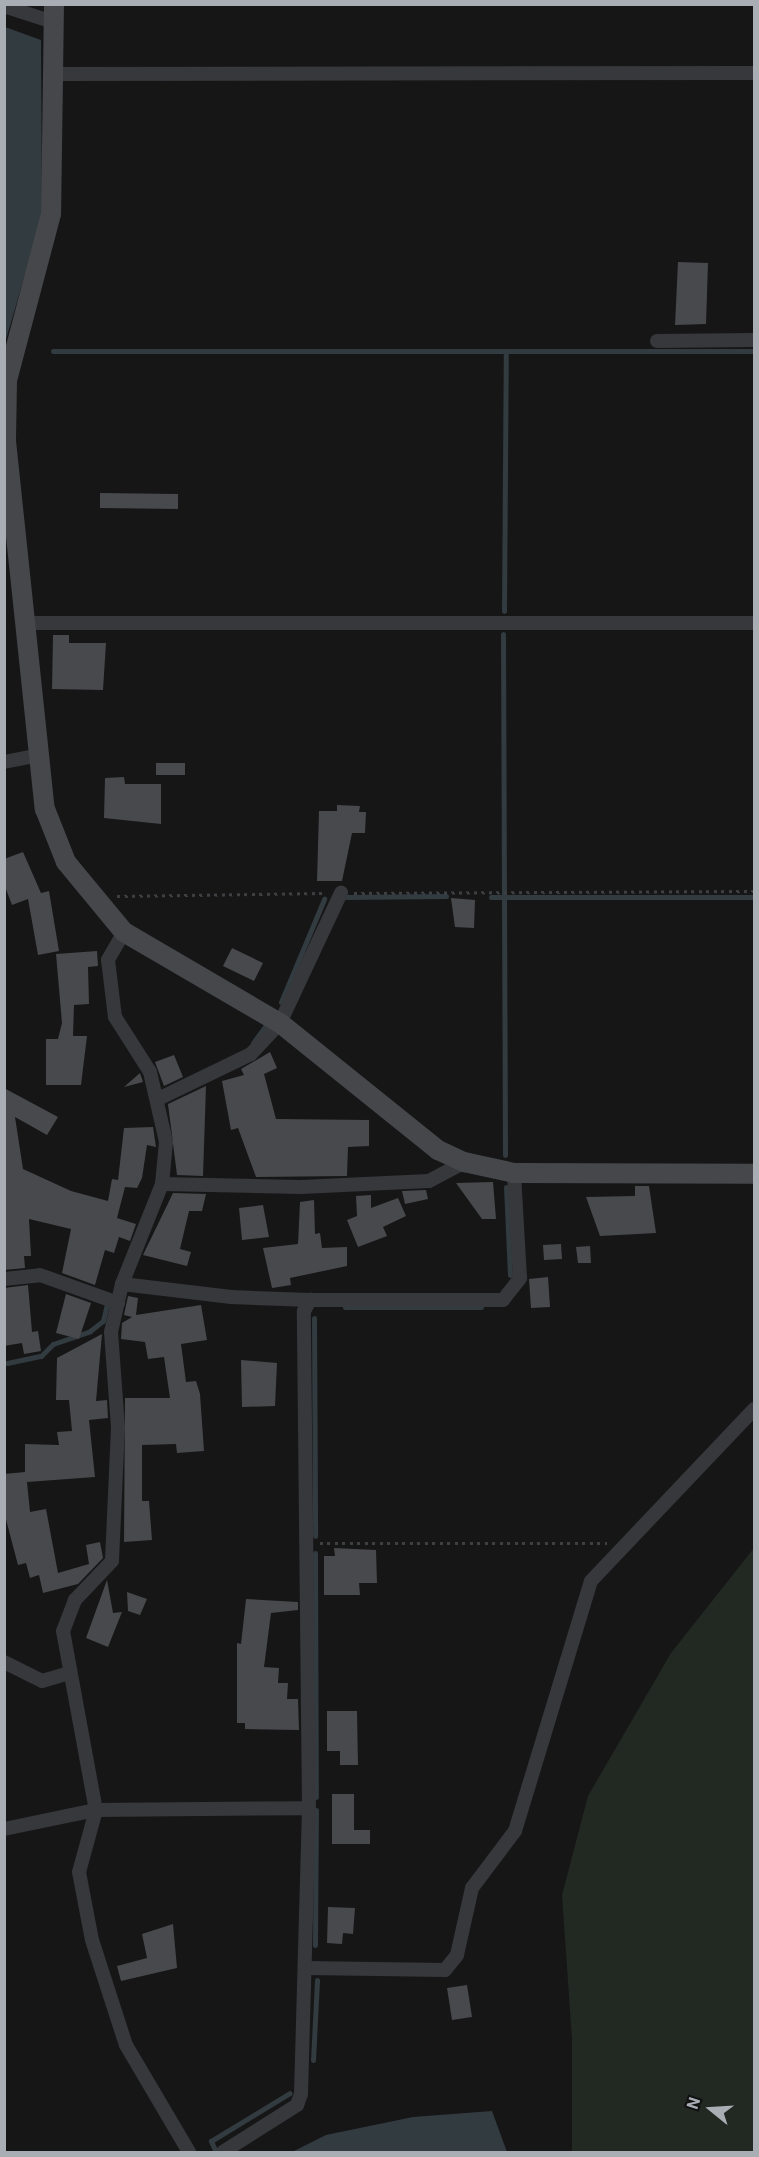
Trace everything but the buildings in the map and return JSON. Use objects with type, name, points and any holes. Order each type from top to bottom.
[{"type":"street","points":[[4,6],[53,14],[51,214],[7,381],[6,441],[11,558],[24,623],[45,809],[66,862],[89,896],[124,932],[280,1023],[438,1150],[464,1162],[514,1173],[754,1174]]},
{"type":"street","points":[[54,74],[754,73]]},
{"type":"street","points":[[657,341],[754,340]]},
{"type":"street","points":[[24,623],[754,623]]},
{"type":"street","points":[[4,762],[39,754]]},
{"type":"street","points":[[158,1099],[251,1054],[280,1023],[341,893]]},
{"type":"street","points":[[124,932],[108,960],[115,1017],[150,1072],[166,1142],[162,1184],[122,1284],[111,1332],[118,1428],[112,1561],[75,1600],[63,1631],[67,1674],[96,1810],[79,1872],[92,1940],[126,2045],[189,2152]]},
{"type":"street","points":[[162,1184],[301,1186],[429,1180],[464,1162]]},
{"type":"street","points":[[122,1284],[231,1298],[503,1300],[520,1278],[514,1173]]},
{"type":"street","points":[[4,1280],[40,1275],[118,1303]]},
{"type":"street","points":[[223,2152],[297,2105],[306,1968],[309,1808],[304,1311],[310,1300]]},
{"type":"street","points":[[306,1968],[445,1971],[457,1955],[472,1888],[515,1831],[591,1581],[624,1543],[754,1409]]},
{"type":"street","points":[[4,1662],[42,1681],[67,1674]]},
{"type":"street","points":[[4,1829],[96,1810],[309,1808]]},
{"type":"path","points":[[89,896],[501,891],[754,891]]},
{"type":"path","points":[[307,1543],[624,1543]]},
{"type":"shaded area","points":[[5,27],[41,40],[42,216],[5,343]]},
{"type":"shaded area","points":[[754,1548],[754,2152],[572,2152],[572,2039],[562,1895],[588,1796],[671,1653]]},
{"type":"shaded area","points":[[492,2111],[507,2152],[292,2152],[326,2135],[413,2117]]},
{"type":"waterway","points":[[53,351],[754,351]]},
{"type":"waterway","points":[[504,611],[506,351]]},
{"type":"waterway","points":[[503,634],[505,1155]]},
{"type":"waterway","points":[[345,897],[446,896]]},
{"type":"waterway","points":[[491,897],[754,897]]},
{"type":"waterway","points":[[281,1002],[324,899]]},
{"type":"waterway","points":[[253,1043],[266,1025]]},
{"type":"waterway","points":[[506,1187],[510,1275]]},
{"type":"waterway","points":[[7,1363],[41,1356],[53,1344],[90,1331],[103,1321],[107,1303]]},
{"type":"waterway","points":[[345,1307],[481,1307]]},
{"type":"waterway","points":[[314,1318],[315,1536]]},
{"type":"waterway","points":[[315,1553],[316,1797]]},
{"type":"waterway","points":[[315,1945],[316,1810]]},
{"type":"waterway","points":[[313,2060],[317,1980]]},
{"type":"waterway","points":[[215,2150],[211,2141],[290,2093]]}]
